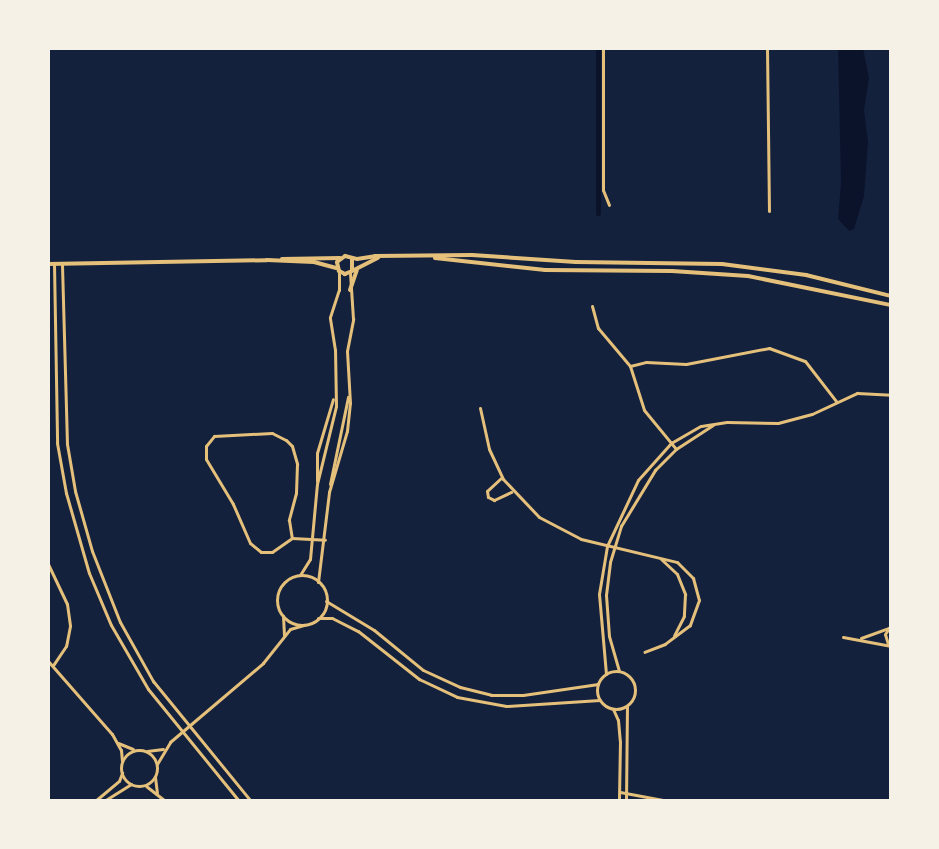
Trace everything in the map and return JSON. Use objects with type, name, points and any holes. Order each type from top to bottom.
[{"type":"main road","points":[[428,256],[545,270],[723,274],[842,293],[891,305]]},
{"type":"main road","points":[[51,264],[428,256],[722,264],[844,283],[891,296]]},
{"type":"main road","points":[[267,260],[314,262],[351,272],[383,257]]},
{"type":"main road","points":[[338,270],[340,258]]},
{"type":"main road","points":[[351,272],[352,259]]},
{"type":"main road","points":[[350,290],[360,266]]},
{"type":"main road","points":[[842,293],[844,283]]},
{"type":"street","points":[[603,48],[603,190],[609,205]]},
{"type":"street","points":[[767,48],[769,211]]},
{"type":"street","points":[[51,264],[55,415],[73,523],[111,625],[135,668],[175,726],[239,801]]},
{"type":"street","points":[[62,264],[65,421],[82,520],[120,622],[153,681],[251,801]]},
{"type":"street","points":[[317,484],[332,428],[335,374],[330,317],[339,290],[338,270]]},
{"type":"street","points":[[329,492],[347,431],[347,375],[353,319],[351,272]]},
{"type":"street","points":[[592,306],[598,328],[630,366],[644,410],[676,449]]},
{"type":"street","points":[[630,366],[646,362],[686,364],[769,348],[805,361],[816,370],[836,401]]},
{"type":"street","points":[[335,374],[347,375]]},
{"type":"street","points":[[606,674],[599,594],[607,546],[638,480],[671,443],[689,430],[714,424],[786,421],[867,392],[891,395]]},
{"type":"street","points":[[284,636],[278,605],[279,590],[287,580],[300,575],[310,559],[317,453],[335,394]]},
{"type":"street","points":[[348,394],[333,465],[318,582],[326,601],[362,623],[423,670],[474,691],[523,695],[598,684],[606,674],[619,671],[631,677],[635,686],[633,700],[627,706],[613,709]]},
{"type":"street","points":[[480,408],[484,436],[511,492],[553,526],[607,546],[677,562],[688,572],[698,593],[694,617],[672,638],[644,652]]},
{"type":"street","points":[[619,671],[606,615],[614,547],[643,485],[676,449],[714,424]]},
{"type":"street","points":[[292,538],[289,520],[297,478],[292,446],[272,433],[214,436],[206,446],[206,459],[233,504],[250,543],[261,552],[272,552],[292,538],[325,540]]},
{"type":"street","points":[[322,462],[333,465]]},
{"type":"street","points":[[502,476],[487,491],[488,497],[494,500],[511,492]]},
{"type":"street","points":[[658,557],[677,574],[685,594],[684,616],[672,638]]},
{"type":"street","points":[[48,564],[67,604],[70,626],[66,646],[53,665]]},
{"type":"street","points":[[300,575],[318,582]]},
{"type":"street","points":[[318,618],[326,601]]},
{"type":"street","points":[[282,615],[304,625]]},
{"type":"street","points":[[157,793],[155,776],[163,749],[263,663],[290,629],[318,618],[332,618],[358,631],[419,679],[457,697],[506,706],[600,700],[613,709],[618,720],[619,801]]},
{"type":"street","points":[[358,631],[362,623]]},
{"type":"street","points":[[861,638],[889,626]]},
{"type":"street","points":[[889,626],[885,638],[891,646]]},
{"type":"street","points":[[843,637],[891,646]]},
{"type":"street","points":[[48,661],[118,743],[122,761],[119,781],[95,801]]},
{"type":"street","points":[[598,684],[600,700]]},
{"type":"street","points":[[626,801],[627,706]]},
{"type":"street","points":[[118,743],[147,752],[163,749]]},
{"type":"street","points":[[122,761],[130,752],[138,750]]},
{"type":"street","points":[[147,752],[157,764]]},
{"type":"street","points":[[122,773],[132,784],[157,793],[165,801]]},
{"type":"street","points":[[139,786],[155,776]]},
{"type":"street","points":[[104,801],[122,787],[132,784]]},
{"type":"street","points":[[620,792],[668,801]]},
{"type":"water","points":[[838,48],[863,48],[869,78],[864,110],[868,142],[864,196],[854,229],[849,231],[838,219],[841,183]]},
{"type":"waterway","points":[[598,48],[598,213]]}]
